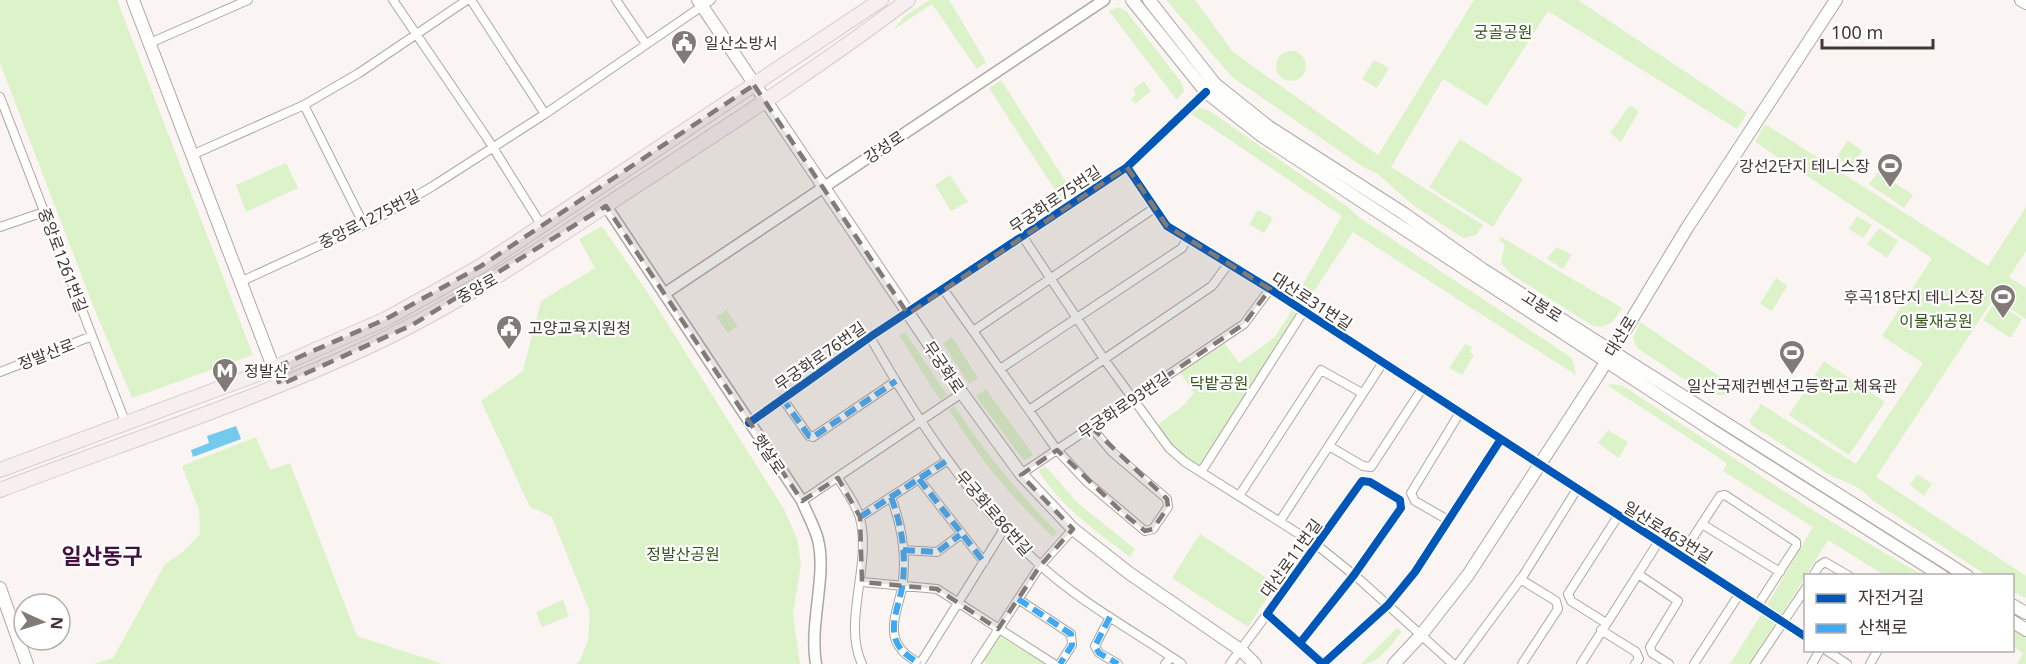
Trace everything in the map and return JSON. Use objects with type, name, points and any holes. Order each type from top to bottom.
[{"type":"main road","points":[[133,0],[280,385]]},
{"type":"main road","name":"중앙로","points":[[0,470],[61,445],[126,424],[274,368],[386,319],[481,266],[880,0]]},
{"type":"main road","name":"중앙로","points":[[0,490],[280,385],[412,325],[506,272],[766,100],[909,0]]},
{"type":"main road","name":"고봉로","points":[[1132,0],[1206,92],[1262,136],[1363,203],[1964,574]]},
{"type":"main road","name":"고봉로","points":[[1149,0],[1215,84],[1269,127],[1403,213],[1609,355],[1939,574]]},
{"type":"main road","name":"대산로","points":[[1394,664],[1421,635],[1468,575],[1609,355],[1687,228],[1836,0]]},
{"type":"main road","points":[[2021,0],[2026,3]]},
{"type":"main road","name":"무궁화로","points":[[704,2],[754,84],[908,314],[1021,474],[1073,529],[1129,573],[1242,651],[1255,664]]},
{"type":"main road","points":[[0,588],[3,604],[27,664]]},
{"type":"street","points":[[150,43],[248,0]]},
{"type":"street","points":[[393,0],[493,147],[542,226]]},
{"type":"street","points":[[192,155],[304,105],[469,0],[545,114]]},
{"type":"street","points":[[616,0],[646,44]]},
{"type":"street","name":"강성로","points":[[664,294],[1104,0]]},
{"type":"street","name":"무궁화로","points":[[493,147],[545,114],[704,2]]},
{"type":"street","name":"무궁화로75번길","points":[[908,314],[1127,167],[1206,92]]},
{"type":"street","name":"중앙로1261번길","points":[[0,99],[126,424]]},
{"type":"street","points":[[304,105],[364,225]]},
{"type":"street","name":"중앙로1275번길","points":[[240,282],[364,225],[433,186],[493,147]]},
{"type":"street","name":"대산로31번길","points":[[1127,167],[1167,226],[1270,289],[1459,414],[1539,463]]},
{"type":"street","name":"햇살로","points":[[606,206],[802,501],[818,540],[820,575],[813,621],[816,664]]},
{"type":"street","points":[[973,331],[1154,209]]},
{"type":"street","points":[[0,227],[44,212]]},
{"type":"street","name":"대산로11번길","points":[[1023,237],[1104,359],[1169,448],[1201,472],[1318,546],[1354,575],[1453,664]]},
{"type":"street","points":[[1000,369],[1182,248],[1187,239]]},
{"type":"street","points":[[1029,410],[1212,286],[1229,263]]},
{"type":"street","name":"무궁화로93번길","points":[[1021,474],[1244,324],[1270,289]]},
{"type":"street","points":[[944,290],[1057,450],[1087,482],[1145,531],[1153,529],[1168,507],[1167,499],[1112,452],[1091,427]]},
{"type":"street","points":[[1201,472],[1304,312]]},
{"type":"street","name":"무궁화로76번길","points":[[749,423],[870,337],[908,314]]},
{"type":"street","name":"정발산로","points":[[0,370],[92,336]]},
{"type":"street","name":"무궁화로86번길","points":[[870,337],[948,460],[1004,529],[1040,566],[1168,660],[1182,664]]},
{"type":"street","points":[[1382,364],[1329,446],[1363,466],[1371,467],[1422,388]]},
{"type":"street","points":[[1239,496],[1322,370],[1362,393]]},
{"type":"street","name":"무궁화로76번길","points":[[783,398],[809,436],[813,437],[896,381]]},
{"type":"street","points":[[802,501],[923,422],[962,393]]},
{"type":"street","points":[[1459,414],[1411,493],[1415,501],[1448,520],[1501,439]]},
{"type":"street","name":"대산로11번길","points":[[1280,521],[1329,446]]},
{"type":"street","name":"무궁화로86번길","points":[[860,517],[948,460]]},
{"type":"street","name":"일산로463번길","points":[[1539,463],[1804,636]]},
{"type":"street","points":[[838,478],[860,517],[864,544],[862,582],[855,632],[857,650],[862,664]]},
{"type":"street","points":[[918,479],[960,535],[984,562]]},
{"type":"street","name":"대산로11번길","points":[[1354,575],[1401,508],[1400,500],[1370,482],[1362,482],[1267,614],[1323,664],[1388,605],[1415,572],[1448,520]]},
{"type":"street","points":[[1458,664],[1520,579],[1577,489]]},
{"type":"street","points":[[1702,524],[1723,495],[1796,542],[1796,546],[1758,605]]},
{"type":"street","points":[[891,497],[901,523],[903,550],[902,585],[894,625],[896,641],[909,658],[920,664],[1004,529]]},
{"type":"street","name":"일산로463번길","points":[[1604,627],[1570,601],[1568,594],[1618,516]]},
{"type":"street","name":"일산로463번길","points":[[1681,556],[1702,524],[1780,572]]},
{"type":"street","points":[[976,664],[1040,566],[1073,529]]},
{"type":"street","points":[[903,550],[937,552],[960,535]]},
{"type":"street","points":[[1581,664],[1659,541]]},
{"type":"street","points":[[1814,574],[1825,562],[1846,574]]},
{"type":"street","points":[[1638,574],[1678,601],[1650,647],[1652,653],[1669,664]]},
{"type":"street","points":[[1300,643],[1354,575]]},
{"type":"street","points":[[1520,579],[1556,602],[1558,609],[1522,664]]},
{"type":"street","points":[[862,582],[938,589],[1054,664]]},
{"type":"street","points":[[1755,664],[1804,591]]},
{"type":"street","points":[[1694,664],[1740,593]]},
{"type":"street","points":[[1018,599],[1071,634],[1072,645],[1060,664]]},
{"type":"street","points":[[1230,664],[1242,651],[1267,614]]},
{"type":"street","points":[[1110,617],[1095,646],[1098,653],[1118,664]]},
{"type":"street","points":[[1604,627],[1636,652],[1637,661]]},
{"type":"street","points":[[1828,652],[1847,664]]},
{"type":"highlighted area","points":[[754,85],[908,314],[1127,167],[1167,226],[1270,289],[1244,324],[1091,427],[1167,499],[1168,507],[1153,529],[1145,531],[1124,514],[1057,450],[1021,475],[1073,529],[1040,566],[998,629],[937,589],[862,582],[860,517],[838,478],[802,501],[606,206],[412,325],[280,385],[274,368],[386,319],[481,266]]},
{"type":"green space","points":[[0,0],[117,0],[253,355],[132,398],[96,313],[0,63]]},
{"type":"green space","points":[[929,0],[949,0],[986,62],[977,69],[932,4],[893,30],[904,17]]},
{"type":"green space","name":"궁골공원","points":[[1166,0],[1195,0],[1233,52],[1378,155],[1474,0],[1578,0],[1747,113],[1737,129],[1548,11],[1487,106],[1443,79],[1391,167],[1483,225],[1476,235],[1463,238],[1413,205],[1378,174],[1363,167],[1232,77]]},
{"type":"green space","points":[[1118,7],[1126,11],[1182,83],[1184,91],[1177,100],[1109,11]]},
{"type":"green space","points":[[1291,51],[1302,55],[1306,66],[1302,77],[1291,81],[1280,77],[1276,66],[1280,55]]},
{"type":"green space","points":[[1374,60],[1389,68],[1377,88],[1362,79]]},
{"type":"green space","points":[[1001,80],[1073,193],[1062,201],[989,88]]},
{"type":"green space","points":[[1144,81],[1151,91],[1135,104],[1131,99],[1136,94],[1133,89]]},
{"type":"green space","points":[[1630,105],[1639,111],[1621,142],[1610,133]]},
{"type":"green space","points":[[1200,108],[1208,110],[1348,207],[1360,218],[1572,358],[1576,375],[1353,232],[1305,305],[1295,298],[1342,216],[1190,113]]},
{"type":"green space","name":"이물재공원","points":[[1765,124],[1988,266],[2026,207],[2026,251],[2009,277],[2026,288],[2026,319],[1994,298],[1876,477],[2026,576],[2026,598],[2014,592],[2014,574],[1984,574],[1872,500],[1860,489],[1835,478],[1751,425],[1750,420],[1761,404],[1856,464],[1923,363],[1882,336],[1932,258],[1755,142]]},
{"type":"green space","points":[[1460,139],[1523,179],[1493,227],[1429,187]]},
{"type":"green space","points":[[1848,140],[1862,151],[1851,168],[1836,158]]},
{"type":"green space","points":[[286,163],[298,188],[246,212],[236,185]]},
{"type":"green space","name":"강선2단지 테니스장","points":[[1878,172],[1913,195],[1904,208],[1869,184]]},
{"type":"green space","points":[[950,175],[968,202],[951,211],[935,185]]},
{"type":"green space","points":[[1258,210],[1273,218],[1264,233],[1249,224]]},
{"type":"green space","points":[[1857,216],[1872,225],[1863,238],[1849,229]]},
{"type":"green space","name":"정발산공원","points":[[602,226],[650,296],[785,511],[797,539],[801,564],[793,614],[800,664],[576,664],[580,661],[588,640],[590,612],[552,517],[530,507],[481,401],[523,371],[541,301],[595,268],[579,239]]},
{"type":"green space","points":[[1879,228],[1898,241],[1887,258],[1867,244]]},
{"type":"green space","points":[[1501,237],[1622,308],[1614,320],[1607,325],[1593,326],[1511,274],[1501,263],[1505,245],[1499,240]]},
{"type":"green space","points":[[1556,247],[1572,254],[1563,269],[1547,259]]},
{"type":"green space","points":[[1776,278],[1787,286],[1772,311],[1760,304]]},
{"type":"green space","name":"후곡18단지 테니스장","points":[[1995,302],[2022,319],[2011,338],[1983,320]]},
{"type":"green space","points":[[726,310],[738,326],[728,333],[716,317]]},
{"type":"green space","name":"닥밭공원","points":[[1292,310],[1298,315],[1200,467],[1170,446],[1156,426],[1184,405],[1194,393],[1179,371],[1223,342],[1239,363],[1274,338]]},
{"type":"green space","points":[[1640,322],[1734,386],[1724,395],[1708,395],[1637,348],[1633,338]]},
{"type":"green space","points":[[905,332],[947,395],[940,400],[899,335]]},
{"type":"green space","points":[[952,337],[978,378],[969,384],[943,343]]},
{"type":"green space","points":[[1465,344],[1472,347],[1470,352],[1474,355],[1462,375],[1449,368]]},
{"type":"green space","points":[[1824,361],[1885,402],[1849,455],[1789,415]]},
{"type":"green space","points":[[1607,385],[1623,386],[1822,516],[1920,574],[1882,574],[1828,540],[1807,574],[1804,574],[1804,579],[1781,616],[1767,605],[1813,527],[1723,471],[1727,463]]},
{"type":"green space","points":[[986,389],[1033,455],[1024,461],[976,396]]},
{"type":"green space","points":[[954,406],[1002,472],[1057,532],[1053,537],[1023,507],[985,462],[949,410]]},
{"type":"green space","points":[[1608,430],[1628,442],[1619,458],[1598,443]]},
{"type":"green space","points":[[256,437],[270,470],[290,463],[357,636],[443,664],[93,664],[113,658],[165,564],[184,551],[200,534],[199,510],[182,466]]},
{"type":"green space","points":[[1045,466],[1079,504],[1135,549],[1130,557],[1092,528],[1058,496],[1038,471]]},
{"type":"green space","points":[[1917,474],[1932,484],[1924,496],[1910,485]]},
{"type":"green space","points":[[1200,534],[1276,584],[1248,627],[1172,578]]},
{"type":"green space","points":[[563,600],[569,616],[542,627],[536,612]]},
{"type":"green space","points":[[1762,613],[1776,623],[1750,664],[1730,664]]},
{"type":"green space","points":[[1397,628],[1402,632],[1384,653],[1374,661],[1361,664]]},
{"type":"green space","points":[[2014,631],[2026,638],[2026,664],[2017,664],[2023,654],[2014,647]]},
{"type":"green space","points":[[999,635],[1047,664],[987,664],[983,661]]},
{"type":"water","points":[[236,426],[241,439],[193,457],[191,450],[209,443],[207,436]]},
{"type":"marked path","points":[[782,398],[809,436],[813,437],[896,381]]},
{"type":"marked path","points":[[860,517],[948,460]]},
{"type":"marked path","points":[[919,479],[984,562]]},
{"type":"marked path","points":[[891,497],[901,530],[904,553],[902,588],[894,625],[895,638],[902,650],[920,664]]},
{"type":"marked path","points":[[903,550],[937,552],[960,535]]},
{"type":"marked path","points":[[1018,599],[1071,634],[1072,645],[1060,664]]},
{"type":"marked path","points":[[1110,617],[1095,646],[1099,653],[1118,664]]},
{"type":"cycle path","points":[[749,423],[870,337],[1127,167],[1206,92]]},
{"type":"cycle path","points":[[1127,167],[1167,226],[1270,289],[1804,636]]},
{"type":"cycle path","points":[[1300,643],[1354,575],[1401,508],[1400,500],[1370,482],[1362,481],[1267,614],[1323,664],[1388,605],[1415,572],[1501,439]]},
{"type":"place","name":"일산소방서","points":[[684,66]]},
{"type":"place","name":"강선2단지 테니스장","points":[[1890,189]]},
{"type":"place","name":"후곡18단지 테니스장","points":[[2003,320]]},
{"type":"place","name":"고양교육지원청","points":[[509,351]]},
{"type":"place","name":"일산국제컨벤션고등학교 체육관","points":[[1792,376]]},
{"type":"place","name":"정발산","points":[[225,394]]},
{"type":"district","name":"일산동구","points":[[102,555]]}]
